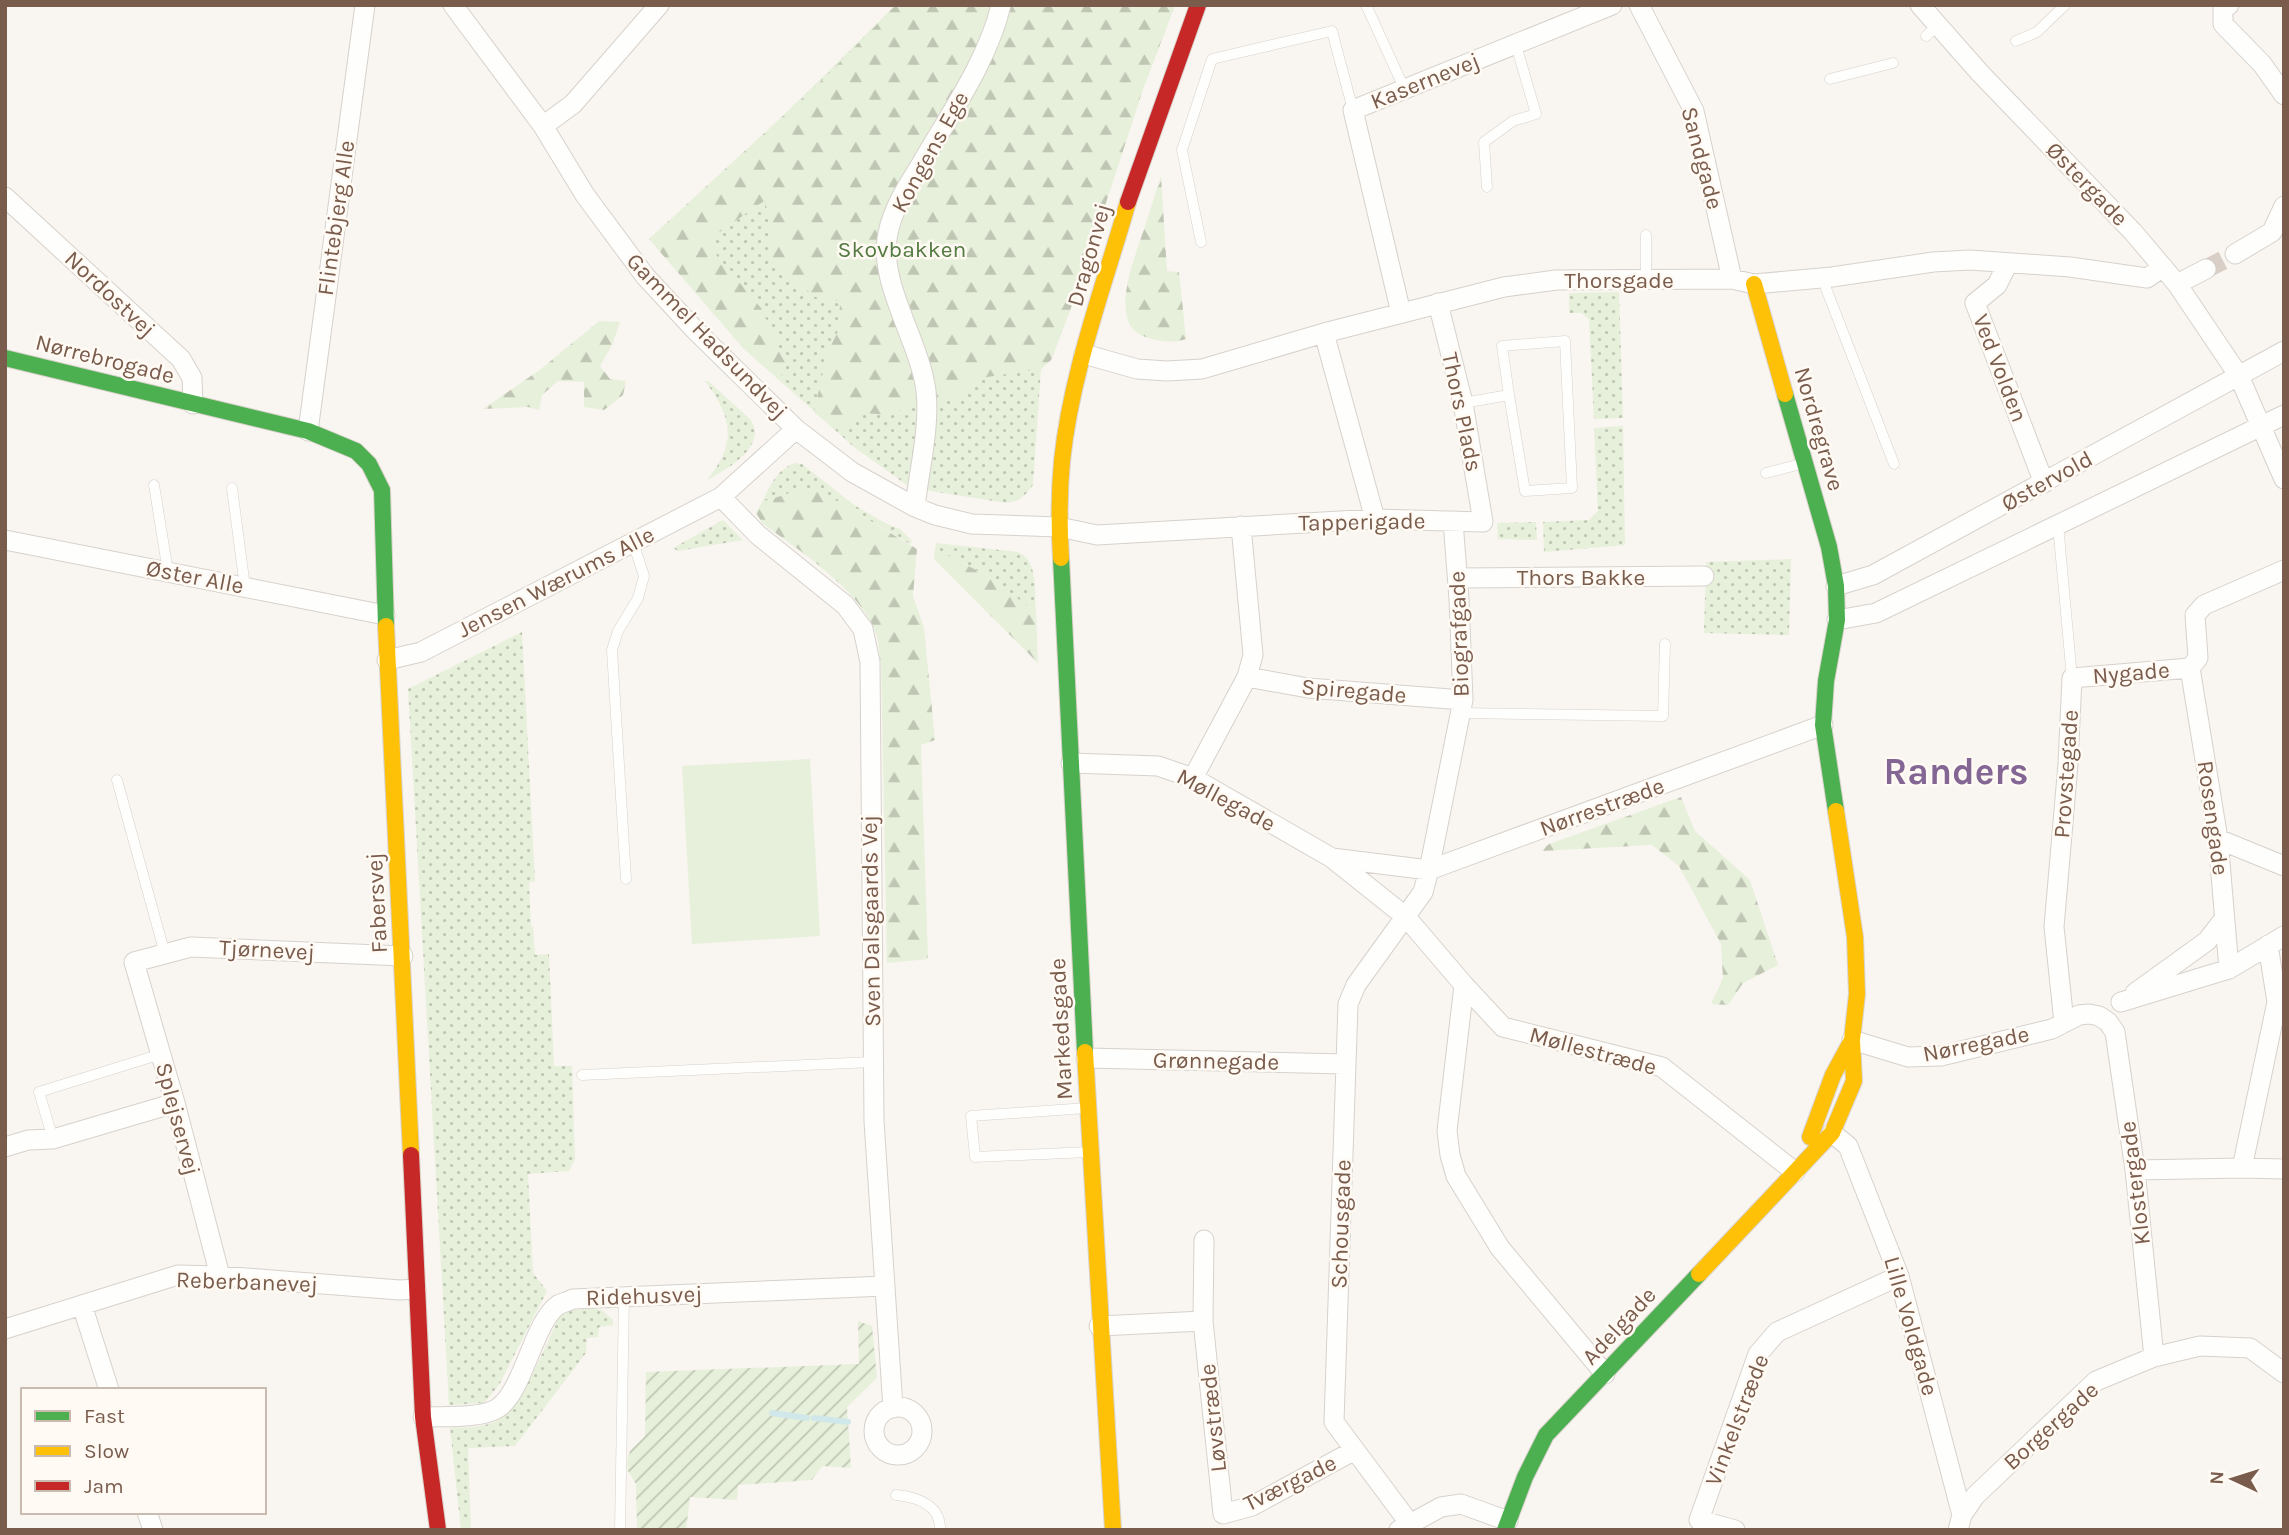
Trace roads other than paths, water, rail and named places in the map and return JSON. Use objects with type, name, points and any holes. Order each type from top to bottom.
[{"type":"street","name":"Flintebjerg Alle","points":[[307,431],[365,5]]},
{"type":"street","name":"Gammel Hadsundvej","points":[[453,5],[542,126],[584,195],[645,276],[696,331],[796,429],[852,472],[935,515],[972,524],[1059,527]]},
{"type":"street","points":[[542,126],[573,104],[659,5]]},
{"type":"street","name":"Kongens Ege","points":[[915,507],[925,427],[926,392],[921,365],[889,276],[887,234],[899,201],[975,73],[1001,5]]},
{"type":"street","name":"Dragonvej","points":[[1059,527],[1062,461],[1084,355],[1130,196],[1198,5]]},
{"type":"street","name":"Kasernevej","points":[[1401,313],[1353,110],[1612,5]]},
{"type":"street","name":"Sandgade","points":[[1639,5],[1694,111],[1732,279]]},
{"type":"street","name":"Østergade","points":[[1920,5],[1931,31],[1983,70],[2178,284],[2239,376],[2284,479]]},
{"type":"street","points":[[2228,5],[2223,9],[2224,24],[2262,64],[2284,95]]},
{"type":"street","name":"Nordostvej","points":[[5,197],[181,359],[192,378],[193,404]]},
{"type":"street","points":[[2235,254],[2272,232],[2284,206]]},
{"type":"street","name":"Thorsgade","points":[[1084,355],[1137,369],[1202,369],[1438,303],[1504,287],[1556,280],[1732,279],[1754,284],[1970,260],[2070,267],[2147,278],[2163,267]]},
{"type":"street","name":"Ved Volden","points":[[2008,263],[1997,285],[1975,303],[2044,483]]},
{"type":"street","points":[[2178,284],[2206,269]]},
{"type":"street","name":"Nordregrave","points":[[1754,284],[1829,547],[1836,586]]},
{"type":"street","name":"Thors Plads","points":[[1438,303],[1463,403],[1483,522]]},
{"type":"street","points":[[1324,333],[1375,519]]},
{"type":"street","name":"Østervold","points":[[1836,586],[1873,575],[2284,351]]},
{"type":"street","name":"Nørrebrogade","points":[[5,358],[193,404]]},
{"type":"street","name":"Fabersvej","points":[[193,404],[307,431],[356,451],[369,464],[382,490],[385,615],[416,1289],[425,1447],[438,1530]]},
{"type":"street","name":"Østervold","points":[[1837,620],[1876,613],[2284,415]]},
{"type":"street","name":"Jensen Wærums Alle","points":[[387,660],[421,652],[721,497],[796,429]]},
{"type":"street","name":"Sven Dalsgaards Vej","points":[[721,497],[758,535],[845,605],[863,629],[870,662],[874,1121],[893,1408]]},
{"type":"street","name":"Tapperigade","points":[[1059,527],[1097,535],[1375,519],[1483,522]]},
{"type":"street","name":"Biografgade","points":[[1429,870],[1461,706],[1459,599],[1453,521]]},
{"type":"street","points":[[1193,779],[1247,677],[1253,655],[1241,526]]},
{"type":"street","name":"Markedsgade","points":[[1059,527],[1088,1108],[1113,1530]]},
{"type":"street","name":"Øster Alle","points":[[5,540],[385,615]]},
{"type":"street","points":[[2190,668],[2198,658],[2195,615],[2198,610],[2284,570]]},
{"type":"street","name":"Thors Bakke","points":[[1458,578],[1704,576]]},
{"type":"street","points":[[1825,1127],[1854,1081],[1852,1040],[1857,994],[1855,937],[1823,725],[1826,681],[1837,620],[1836,586]]},
{"type":"street","name":"Nygade","points":[[2072,678],[2190,668]]},
{"type":"street","name":"Rosengade","points":[[2190,668],[2218,839],[2229,969]]},
{"type":"street","name":"Spiregade","points":[[1247,677],[1308,688],[1461,706]]},
{"type":"street","name":"Provstegade","points":[[2064,1023],[2054,927],[2068,764],[2072,678]]},
{"type":"street","name":"Nørrestræde","points":[[1429,870],[1823,725]]},
{"type":"street","name":"Møllegade","points":[[1071,763],[1158,766],[1193,779],[1332,858],[1406,917]]},
{"type":"street","points":[[2218,839],[2284,866]]},
{"type":"street","name":"Møllegade","points":[[1332,858],[1429,870]]},
{"type":"street","points":[[1406,917],[1423,892],[1429,870]]},
{"type":"street","name":"Møllestræde","points":[[1406,917],[1503,1027],[1662,1067],[1795,1172]]},
{"type":"street","name":"Schousgade","points":[[1405,1527],[1334,1422],[1348,1004],[1356,985],[1406,917]]},
{"type":"street","points":[[2099,1016],[2207,941],[2224,919]]},
{"type":"street","points":[[2121,1002],[2229,969],[2276,940]]},
{"type":"street","points":[[2242,1168],[2277,1002],[2276,940]]},
{"type":"street","name":"Tjørnevej","points":[[134,962],[191,947],[402,957]]},
{"type":"street","name":"Splejservej","points":[[134,962],[175,1102],[220,1276]]},
{"type":"street","points":[[1464,985],[1447,1131],[1456,1176],[1500,1248],[1605,1374]]},
{"type":"street","name":"Nørregade","points":[[1852,1040],[1908,1056],[1941,1056],[2052,1029],[2079,1015],[2099,1016]]},
{"type":"street","name":"Klostergade","points":[[2099,1016],[2108,1022],[2115,1032],[2135,1170],[2154,1357]]},
{"type":"street","name":"Grønnegade","points":[[1086,1058],[1346,1064]]},
{"type":"street","points":[[5,1147],[27,1140],[53,1139],[175,1102]]},
{"type":"street","name":"Adelgade","points":[[1507,1525],[1525,1477],[1546,1435],[1795,1172],[1825,1127]]},
{"type":"street","name":"Lille Voldgade","points":[[1825,1127],[1848,1146],[1899,1276],[1963,1525]]},
{"type":"street","points":[[2135,1170],[2284,1169]]},
{"type":"street","name":"Løvstræde","points":[[1203,1240],[1203,1321],[1223,1514]]},
{"type":"street","name":"Reberbanevej","points":[[5,1329],[178,1275],[416,1289]]},
{"type":"street","name":"Vinkelstræde","points":[[1735,1530],[1699,1520],[1758,1354],[1776,1332],[1899,1276]]},
{"type":"street","name":"Ridehusvej","points":[[423,1417],[485,1413],[498,1408],[509,1395],[548,1318],[557,1306],[573,1299],[885,1286]]},
{"type":"street","points":[[82,1305],[108,1388]]},
{"type":"street","points":[[1100,1326],[1203,1321]]},
{"type":"street","name":"Borgergade","points":[[1963,1525],[1975,1496],[2096,1381],[2154,1357],[2200,1346],[2250,1348],[2284,1373]]},
{"type":"street","name":"Tværgade","points":[[1223,1514],[1252,1506],[1355,1450]]},
{"type":"street","points":[[1405,1527],[1441,1507],[1461,1504],[1507,1525]]},
{"type":"lane","points":[[1366,5],[1405,91]]},
{"type":"lane","points":[[2016,41],[2037,32],[2065,5]]},
{"type":"lane","points":[[1201,242],[1182,150],[1212,59],[1332,31],[1353,110]]},
{"type":"lane","points":[[1487,187],[1484,142],[1513,121],[1536,114],[1516,45]]},
{"type":"lane","points":[[1830,79],[1893,63]]},
{"type":"lane","points":[[1646,235],[1646,280]]},
{"type":"lane","points":[[1822,278],[1894,464]]},
{"type":"lane","points":[[1565,341],[1572,488],[1525,491],[1509,395],[1502,346],[1565,341]]},
{"type":"lane","points":[[1463,403],[1509,395]]},
{"type":"lane","points":[[1766,473],[1805,463]]},
{"type":"lane","points":[[154,485],[168,572]]},
{"type":"lane","points":[[232,488],[245,587]]},
{"type":"lane","name":"Provstegade","points":[[2058,525],[2072,678]]},
{"type":"lane","points":[[626,879],[612,650],[618,631],[638,597],[644,576],[633,542]]},
{"type":"lane","points":[[1461,706],[1663,716],[1665,644]]},
{"type":"lane","points":[[117,780],[165,954]]},
{"type":"lane","points":[[53,1139],[38,1092],[161,1054]]},
{"type":"lane","points":[[582,1075],[873,1062]]},
{"type":"lane","points":[[1088,1108],[971,1115],[975,1157],[1091,1152]]},
{"type":"lane","points":[[620,1530],[624,1297]]},
{"type":"lane","points":[[896,1495],[911,1496],[934,1510],[941,1524],[940,1530]]},
{"type":"waterway","points":[[772,1413],[807,1418]]},
{"type":"waterway","points":[[814,1418],[848,1422]]},
{"type":"tunnel","points":[[2206,269],[2235,254]]},
{"type":"district","name":"Randers","points":[[1956,771]]},
{"type":"park label","name":"Skovbakken","points":[[902,249]]}]
